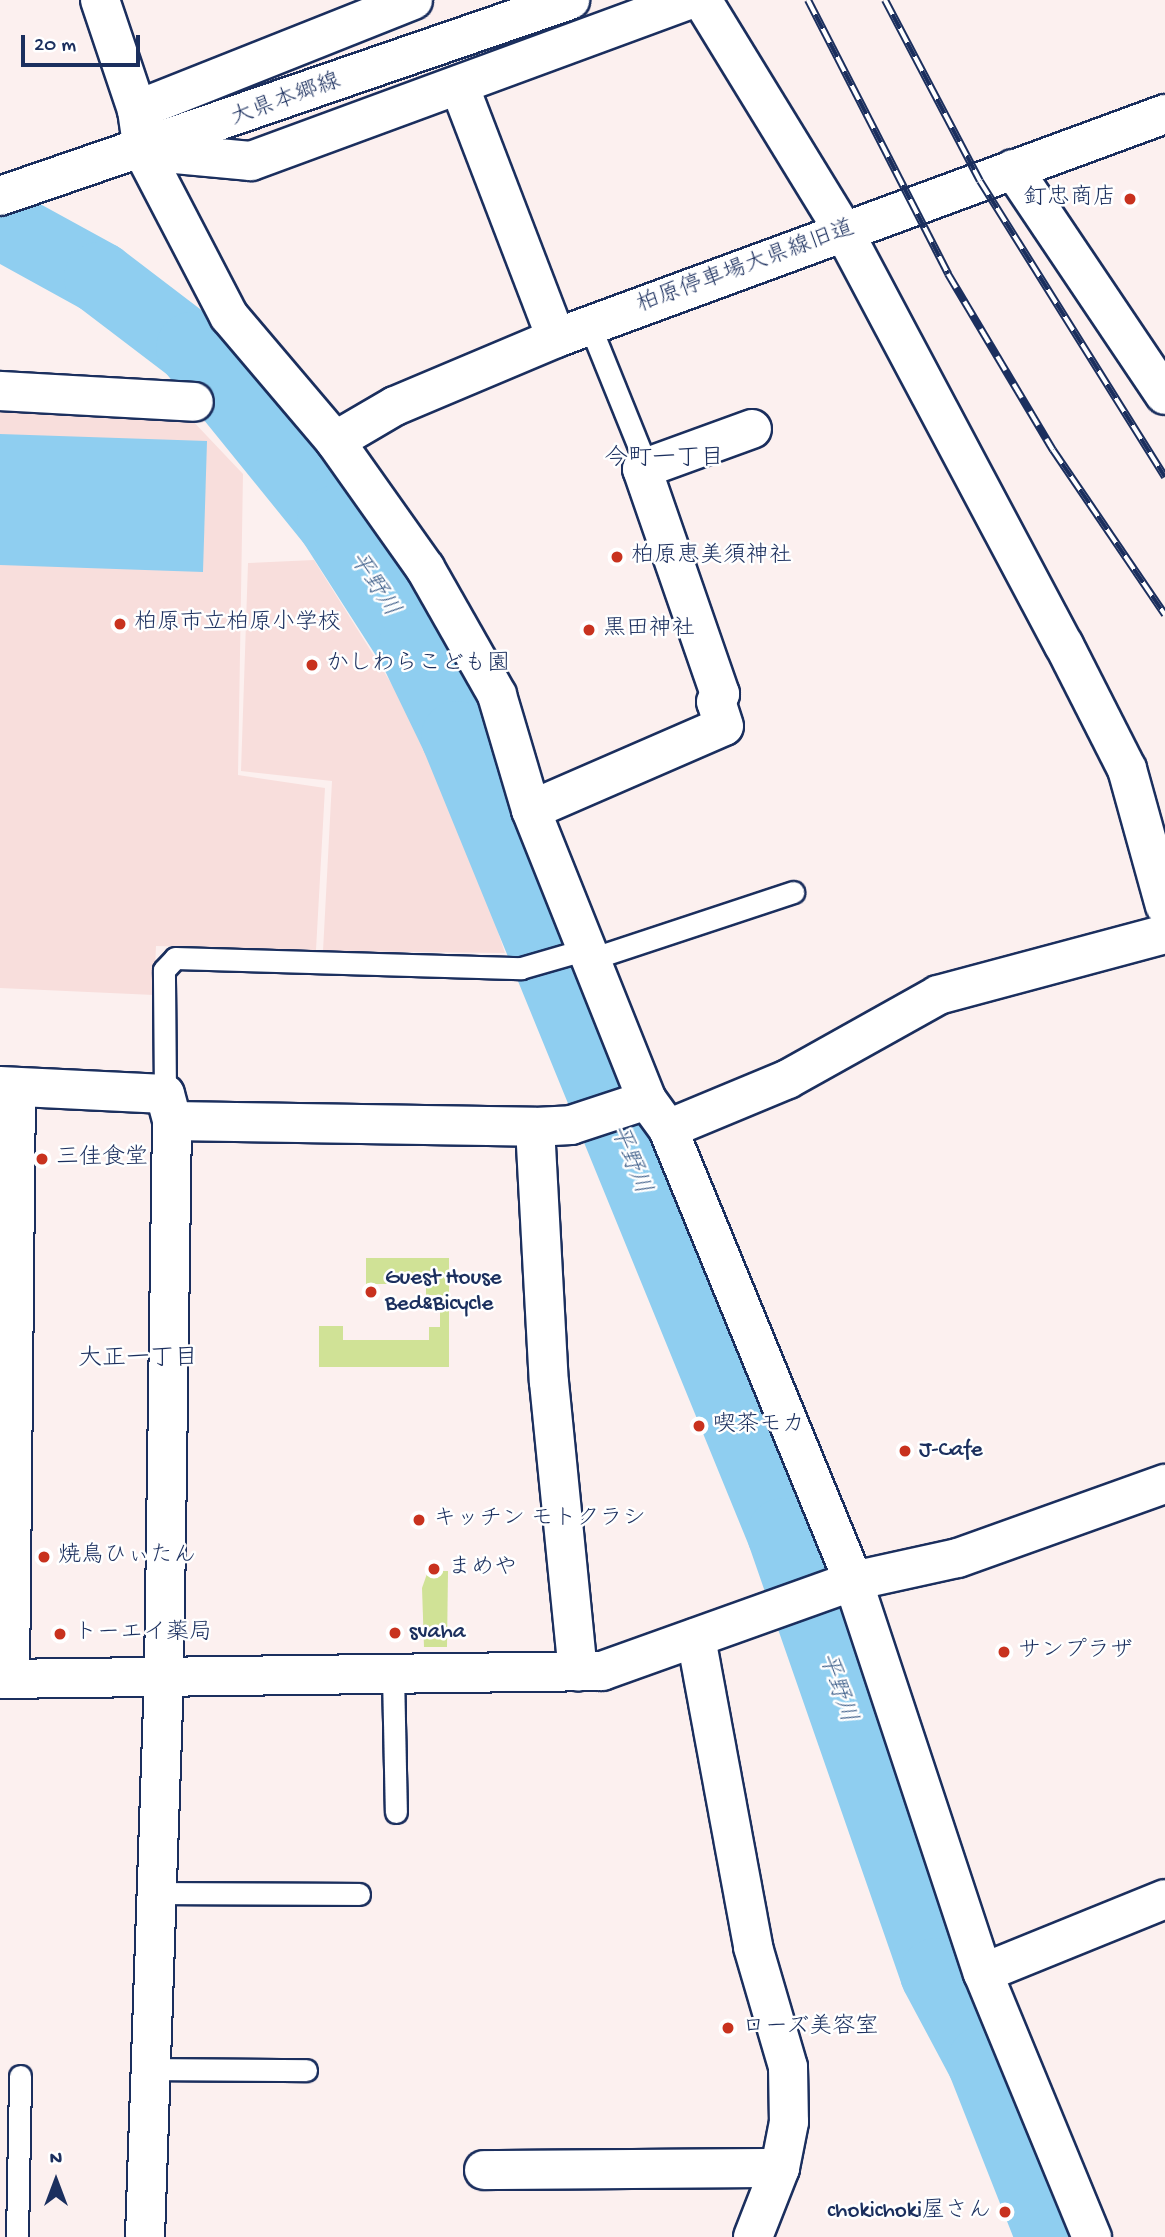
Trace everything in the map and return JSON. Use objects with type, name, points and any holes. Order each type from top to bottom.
[{"type":"main road","points":[[100,0],[137,110],[143,151],[229,316],[335,441],[425,568],[498,695],[531,810],[633,1114],[853,1581],[983,1973],[1091,2237]]},
{"type":"main road","points":[[137,110],[413,0]]},
{"type":"main road","name":"大県本郷線","points":[[0,196],[143,151],[570,0]]},
{"type":"main road","points":[[143,151],[251,161],[688,0]]},
{"type":"main road","points":[[702,0],[844,232],[1127,769],[1165,906]]},
{"type":"main road","points":[[459,85],[573,332]]},
{"type":"main road","name":"柏原停車場大県線旧道","points":[[335,441],[395,406],[573,332],[1165,114]]},
{"type":"main road","points":[[1013,169],[1165,395]]},
{"type":"main road","points":[[0,391],[194,402]]},
{"type":"main road","points":[[531,810],[724,726],[716,702],[720,694],[642,469],[751,429]]},
{"type":"main road","points":[[1165,934],[938,995],[788,1079],[633,1114],[535,1127],[168,1108],[8,1086],[5,1679],[602,1671],[853,1581],[958,1558],[1165,1484]]},
{"type":"main road","points":[[145,2237],[164,1676],[168,1108]]},
{"type":"main road","points":[[535,1127],[549,1382],[578,1672]]},
{"type":"main road","points":[[696,1638],[753,1947],[788,2067],[789,2122],[780,2168],[753,2237]]},
{"type":"main road","points":[[983,1973],[1165,1899]]},
{"type":"main road","points":[[484,2170],[780,2168]]},
{"type":"lane","points":[[573,332],[647,467]]},
{"type":"lane","points":[[168,1108],[164,970],[175,958],[521,968],[580,955],[793,892]]},
{"type":"lane","points":[[393,1674],[396,1812]]},
{"type":"lane","points":[[157,1893],[359,1894]]},
{"type":"lane","points":[[151,2069],[306,2070]]},
{"type":"lane","points":[[17,2237],[20,2076]]},
{"type":"shaded area","name":"柏原市立柏原小学校","points":[[0,407],[189,417],[243,474],[238,775],[325,788],[316,950],[156,946],[154,995],[0,988]]},
{"type":"shaded area","name":"かしわらこども園","points":[[314,560],[443,766],[505,953],[323,951],[332,781],[241,771],[248,563]]},
{"type":"green space","points":[[366,1258],[449,1258],[449,1367],[319,1367],[319,1326],[343,1326],[343,1340],[429,1340],[429,1327],[440,1327],[440,1295],[426,1295],[426,1284],[366,1284]]},
{"type":"green space","points":[[428,1571],[448,1571],[447,1647],[424,1647],[422,1588]]},
{"type":"water","points":[[0,434],[207,441],[203,572],[0,565]]},
{"type":"waterway","name":"平野川","points":[[0,223],[100,278],[192,348],[333,522],[414,648],[457,737],[783,1534],[936,1974],[983,2062],[1052,2237]]},
{"type":"railway","points":[[808,0],[948,274],[1053,450],[1165,615]]},
{"type":"railway","points":[[885,0],[980,181],[1165,477]]},
{"type":"place","name":"釘忠商店","points":[[1130,199]]},
{"type":"place","name":"柏原恵美須神社","points":[[617,557]]},
{"type":"place","name":"柏原市立柏原小学校","points":[[120,624]]},
{"type":"place","name":"黒田神社","points":[[589,630]]},
{"type":"place","name":"かしわらこども園","points":[[312,665]]},
{"type":"place","name":"三佳食堂","points":[[42,1159]]},
{"type":"place","name":"Guest House Bed&Bicycle","points":[[371,1292]]},
{"type":"place","name":"喫茶モカ","points":[[699,1426]]},
{"type":"place","name":"J-Cafe","points":[[905,1451]]},
{"type":"place","name":"キッチン モトクラシ","points":[[419,1520]]},
{"type":"place","name":"焼鳥ひぃたん","points":[[44,1557]]},
{"type":"place","name":"まめや","points":[[434,1569]]},
{"type":"place","name":"svaha","points":[[395,1633]]},
{"type":"place","name":"トーエイ薬局","points":[[60,1634]]},
{"type":"place","name":"サンプラザ","points":[[1004,1652]]},
{"type":"place","name":"ローズ美容室","points":[[728,2028]]},
{"type":"place","name":"chokichoki屋さん","points":[[1005,2212]]},
{"type":"district","name":"今町一丁目","points":[[664,460]]},
{"type":"district","name":"大正一丁目","points":[[138,1360]]}]
